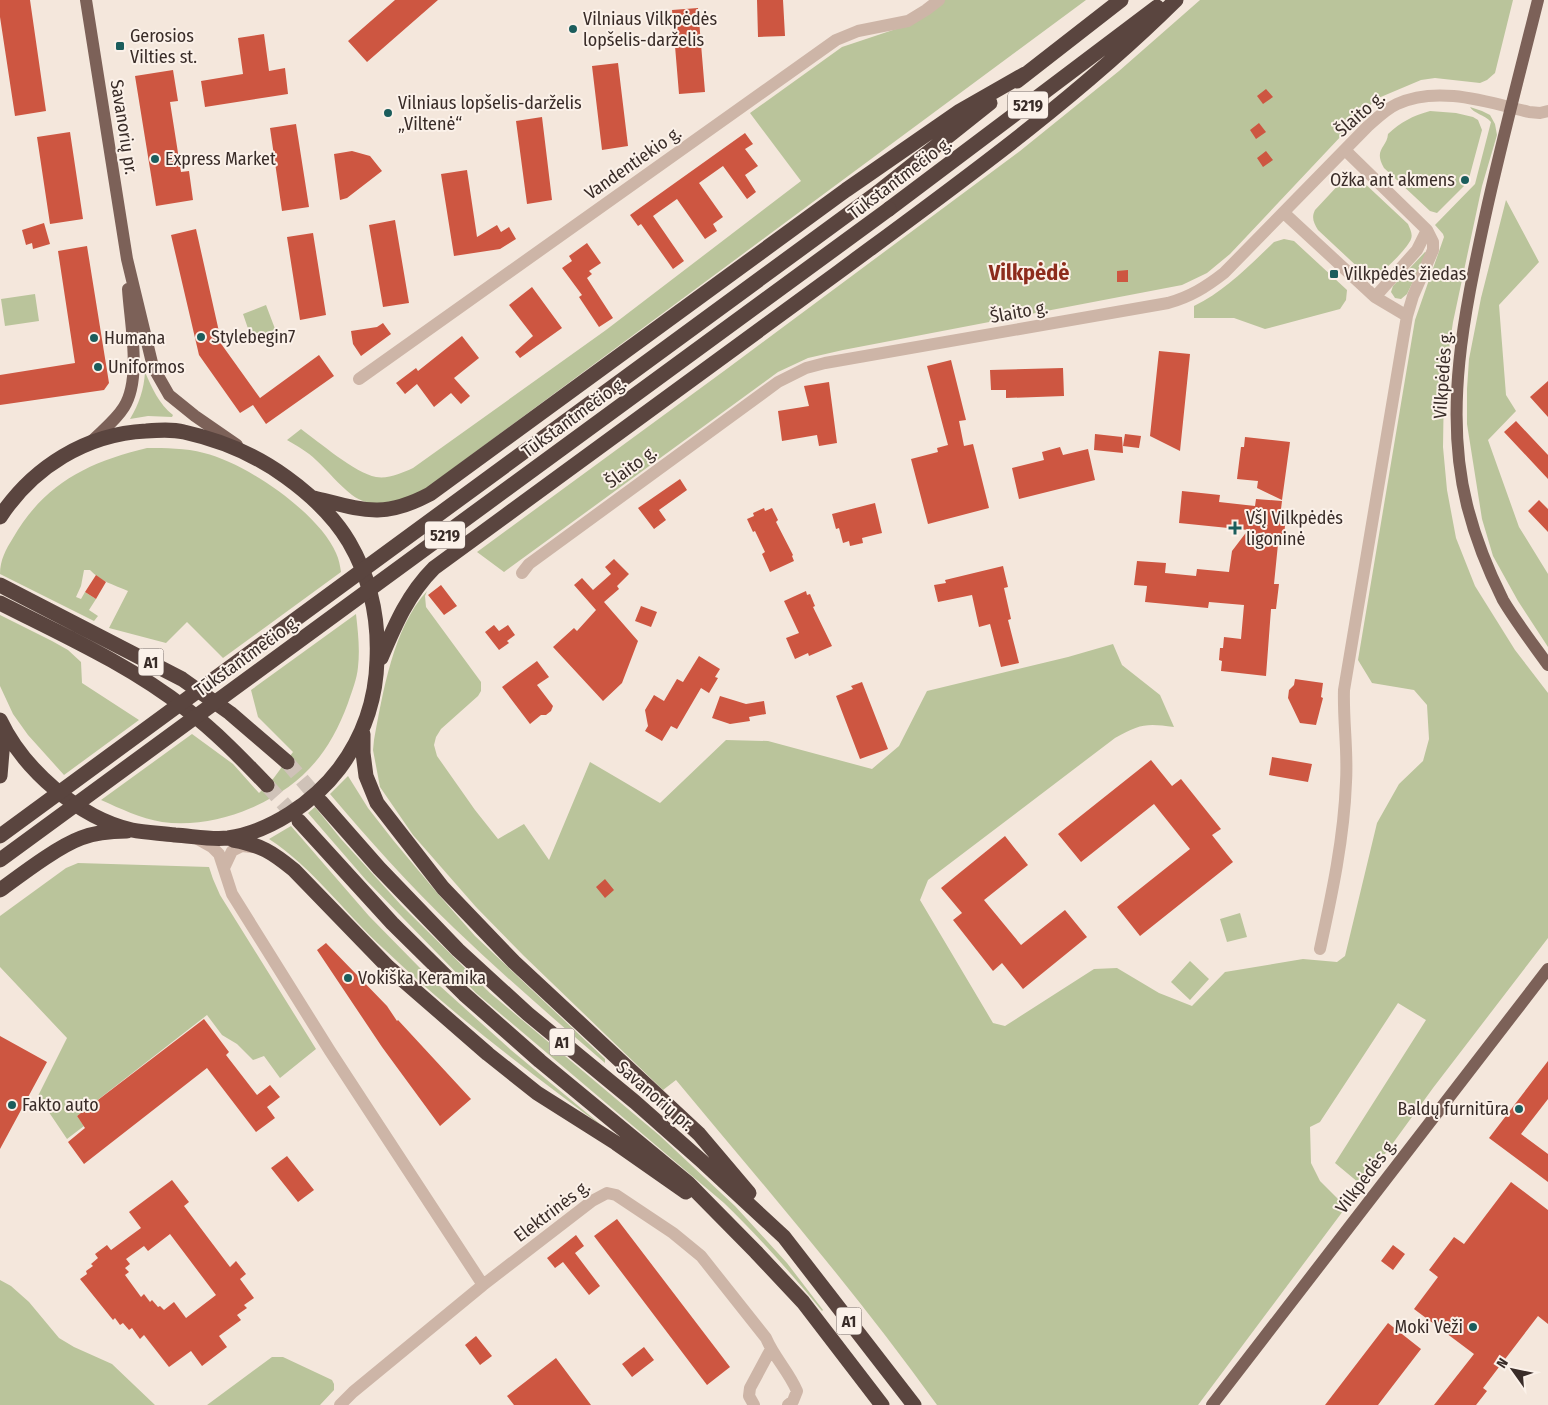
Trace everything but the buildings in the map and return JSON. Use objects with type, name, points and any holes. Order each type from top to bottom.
[{"type":"highway","name":"Tūkstantmečio g.","points":[[0,836],[878,193],[1025,74],[1121,0]]},
{"type":"highway","name":"Tūkstantmečio g.","points":[[0,860],[889,209],[1166,0]]},
{"type":"highway","points":[[377,669],[400,614],[413,593],[434,568],[959,182],[1107,65],[1176,0]]},
{"type":"highway","points":[[314,498],[360,509],[384,510],[413,503],[430,494],[853,184],[960,111],[1025,74]]},
{"type":"highway","points":[[0,498],[29,481],[57,460],[92,441],[139,431],[164,430],[182,432],[221,443],[262,461],[314,498],[348,540],[361,564],[376,615],[377,669],[374,692],[363,730],[332,779],[307,802],[288,815],[256,830],[225,838]]},
{"type":"highway","points":[[0,517],[6,507],[29,481]]},
{"type":"highway","name":"A1","points":[[0,585],[182,679],[230,713],[287,762]]},
{"type":"highway","name":"A1","points":[[0,603],[100,654],[158,689],[216,734],[240,756],[266,785]]},
{"type":"highway","points":[[0,776],[2,724]]},
{"type":"highway","points":[[2,724],[34,770],[47,783],[94,815],[132,830]]},
{"type":"highway","points":[[363,730],[366,776],[377,804],[443,888],[521,969],[698,1134],[784,1237]]},
{"type":"highway","name":"Savanorių pr.","points":[[321,802],[416,908],[494,984],[698,1157],[784,1237],[914,1405]]},
{"type":"highway","name":"A1","points":[[299,821],[392,923],[464,994],[540,1061],[688,1183],[803,1302],[882,1405]]},
{"type":"highway","points":[[0,890],[67,844],[98,833],[132,830],[225,838],[252,843],[263,848],[294,870],[388,967],[515,1076],[616,1143],[679,1188],[713,1209]]},
{"type":"main road","name":"Savanorių pr.","points":[[86,0],[127,259],[153,367],[169,395],[195,416],[262,461]]},
{"type":"main road","name":"Vilkpėdės g.","points":[[1538,0],[1492,186],[1465,317],[1458,368],[1458,437],[1466,504],[1476,535],[1504,600],[1548,665]]},
{"type":"main road","name":"Savanorių pr.","points":[[92,441],[112,422],[125,406],[133,378],[134,362],[127,259]]},
{"type":"main road","name":"Vilkpėdės g.","points":[[1212,1405],[1548,968]]},
{"type":"street","name":"Vandentiekio g.","points":[[359,379],[836,40],[858,31],[908,21],[939,0]]},
{"type":"street","name":"Šlaito g.","points":[[522,573],[529,564],[771,387],[800,371],[826,363],[1075,321],[1183,299],[1197,292],[1224,273],[1345,150],[1383,113],[1396,104],[1412,98],[1440,95],[1511,108]]},
{"type":"street","points":[[1511,108],[1540,113],[1548,111]]},
{"type":"street","points":[[1320,949],[1334,882],[1344,815],[1346,781],[1343,714],[1344,690],[1408,316],[1413,296],[1433,250],[1433,242],[1427,230],[1345,150]]},
{"type":"street","points":[[1284,213],[1375,297],[1408,316]]},
{"type":"street","points":[[1375,297],[1417,250],[1427,230]]},
{"type":"street","points":[[193,836],[212,847],[219,854],[226,880],[242,911],[330,1051],[483,1285]]},
{"type":"street","points":[[224,868],[229,854],[236,848],[242,846],[263,848]]},
{"type":"street","name":"Elektrinės g.","points":[[340,1405],[483,1285],[592,1201],[607,1193],[616,1195],[673,1233],[701,1256],[766,1338],[771,1349],[793,1381],[797,1391],[793,1401],[788,1405]]},
{"type":"street","points":[[754,1405],[749,1396],[750,1388],[771,1349]]},
{"type":"green space","points":[[943,0],[1086,0],[428,487],[390,503],[371,503],[361,500],[347,491],[310,454],[287,440],[301,429],[358,470],[376,477],[400,474],[413,468],[606,330],[801,181],[750,113],[842,47],[896,29]]},
{"type":"green space","points":[[1200,0],[1513,0],[1495,73],[1480,83],[1435,78],[1421,80],[1376,99],[1230,254],[1207,273],[1182,285],[808,358],[778,372],[504,572],[477,552],[1020,151],[1119,71]]},
{"type":"green space","points":[[1470,107],[1490,115],[1495,124],[1497,135],[1482,186],[1453,322],[1444,383],[1443,447],[1447,490],[1456,538],[1475,586],[1515,650],[1548,693],[1548,938],[1433,1088],[1369,1176],[1359,1183],[1335,1163],[1426,1020],[1398,1003],[1320,1122],[1310,1127],[1311,1163],[1320,1181],[1346,1207],[1198,1405],[937,1405],[875,1322],[676,1080],[663,1090],[524,956],[476,907],[413,835],[380,787],[373,750],[377,721],[386,682],[398,642],[415,606],[427,591],[425,596],[426,607],[481,682],[481,691],[478,696],[441,729],[436,737],[434,745],[437,756],[498,839],[524,824],[549,860],[590,762],[660,803],[726,740],[768,741],[872,769],[899,746],[927,691],[1068,657],[1113,644],[1122,665],[1160,695],[1174,727],[1150,725],[1137,727],[1115,738],[928,880],[920,900],[993,1023],[1005,1026],[1094,969],[1117,968],[1159,993],[1192,1006],[1225,972],[1303,959],[1337,962],[1345,956],[1377,823],[1399,784],[1423,761],[1429,739],[1427,705],[1414,690],[1372,683],[1358,660],[1415,320],[1444,237],[1435,225],[1475,184],[1491,122]]},
{"type":"green space","points":[[1430,111],[1456,113],[1473,117],[1478,120],[1482,130],[1468,182],[1437,213],[1430,211],[1384,168],[1380,157],[1388,134],[1407,120]]},
{"type":"green space","points":[[1350,178],[1361,180],[1408,224],[1412,235],[1406,247],[1397,258],[1377,274],[1364,273],[1318,230],[1314,220],[1315,210],[1343,180]]},
{"type":"green space","points":[[1506,200],[1539,262],[1499,305],[1506,395],[1516,411],[1488,440],[1519,527],[1548,574],[1548,647],[1518,601],[1493,556],[1482,519],[1467,424],[1469,359],[1481,298]]},
{"type":"green space","points":[[1284,239],[1294,241],[1347,290],[1346,300],[1340,309],[1265,329],[1234,318],[1194,318],[1194,306],[1216,293],[1246,269],[1274,242]]},
{"type":"green space","points":[[1425,252],[1427,253],[1407,294],[1401,299],[1395,298],[1391,292],[1393,286]]},
{"type":"green space","points":[[35,294],[39,321],[5,326],[1,299]]},
{"type":"green space","points":[[266,305],[277,334],[253,343],[243,314]]},
{"type":"green space","points":[[145,372],[156,395],[173,415],[172,417],[148,416],[130,419],[144,384]]},
{"type":"green space","points":[[147,448],[197,451],[240,467],[260,478],[298,506],[314,522],[336,553],[341,572],[223,658],[187,622],[166,643],[109,628],[128,591],[112,585],[90,570],[84,570],[81,586],[76,597],[81,599],[85,592],[96,599],[89,610],[98,616],[94,621],[0,574],[1,564],[8,546],[25,519],[53,489],[87,468],[106,460]]},
{"type":"green space","points":[[356,614],[359,647],[358,667],[348,703],[332,738],[322,753],[299,779],[285,790],[240,812],[218,819],[185,823],[162,822],[146,818],[101,800],[192,734],[233,764],[259,793],[273,779],[293,752],[258,717],[251,690]]},
{"type":"green space","points":[[0,615],[68,650],[81,662],[82,683],[139,720],[64,775],[28,735],[13,714],[0,686]]},
{"type":"green space","points":[[348,776],[368,808],[393,840],[475,936],[605,1059],[605,1063],[472,945],[375,846],[330,794]]},
{"type":"green space","points":[[315,807],[341,839],[401,905],[490,993],[659,1135],[735,1206],[787,1263],[823,1310],[724,1203],[476,993],[366,880],[308,813]]},
{"type":"green space","points":[[291,826],[369,916],[420,968],[511,1050],[606,1129],[520,1064],[437,997],[370,935],[300,863],[269,839]]},
{"type":"green space","points":[[78,863],[209,867],[220,895],[316,1049],[280,1078],[264,1056],[253,1060],[237,1044],[222,1035],[207,1015],[77,1116],[84,1126],[67,1139],[38,1096],[67,1038],[0,967],[0,916],[66,868]]},
{"type":"green space","points":[[1240,913],[1247,937],[1227,942],[1220,919]]},
{"type":"green space","points":[[1190,961],[1209,979],[1190,1000],[1171,982]]},
{"type":"green space","points":[[0,1280],[11,1286],[29,1302],[59,1338],[112,1364],[155,1405],[0,1405]]},
{"type":"green space","points":[[272,1357],[283,1357],[332,1380],[334,1390],[320,1405],[207,1405]]},
{"type":"tunnel","points":[[287,762],[321,802]]},
{"type":"tunnel","points":[[267,785],[299,821]]},
{"type":"place","name":"Vilniaus Vilkpėdės lopšelis-darželis","points":[[573,29]]},
{"type":"place","name":"Gerosios Vilties st.","points":[[120,46]]},
{"type":"place","name":"Vilniaus lopšelis-darželis „Viltenė“","points":[[388,113]]},
{"type":"place","name":"Express Market","points":[[155,159]]},
{"type":"place","name":"Ožka ant akmens","points":[[1465,180]]},
{"type":"place","name":"Vilkpėdės žiedas","points":[[1334,274]]},
{"type":"place","name":"Stylebegin7","points":[[201,337]]},
{"type":"place","name":"Humana","points":[[94,338]]},
{"type":"place","name":"Uniformos","points":[[98,367]]},
{"type":"place","name":"VšĮ Vilkpėdės ligoninė","points":[[1235,528]]},
{"type":"place","name":"Vokiška Keramika","points":[[348,978]]},
{"type":"place","name":"Fakto auto","points":[[12,1105]]},
{"type":"place","name":"Baldų furnitūra","points":[[1519,1109]]},
{"type":"place","name":"Moki Veži","points":[[1473,1327]]},
{"type":"district","name":"Vilkpėdė","points":[[1029,272]]}]
